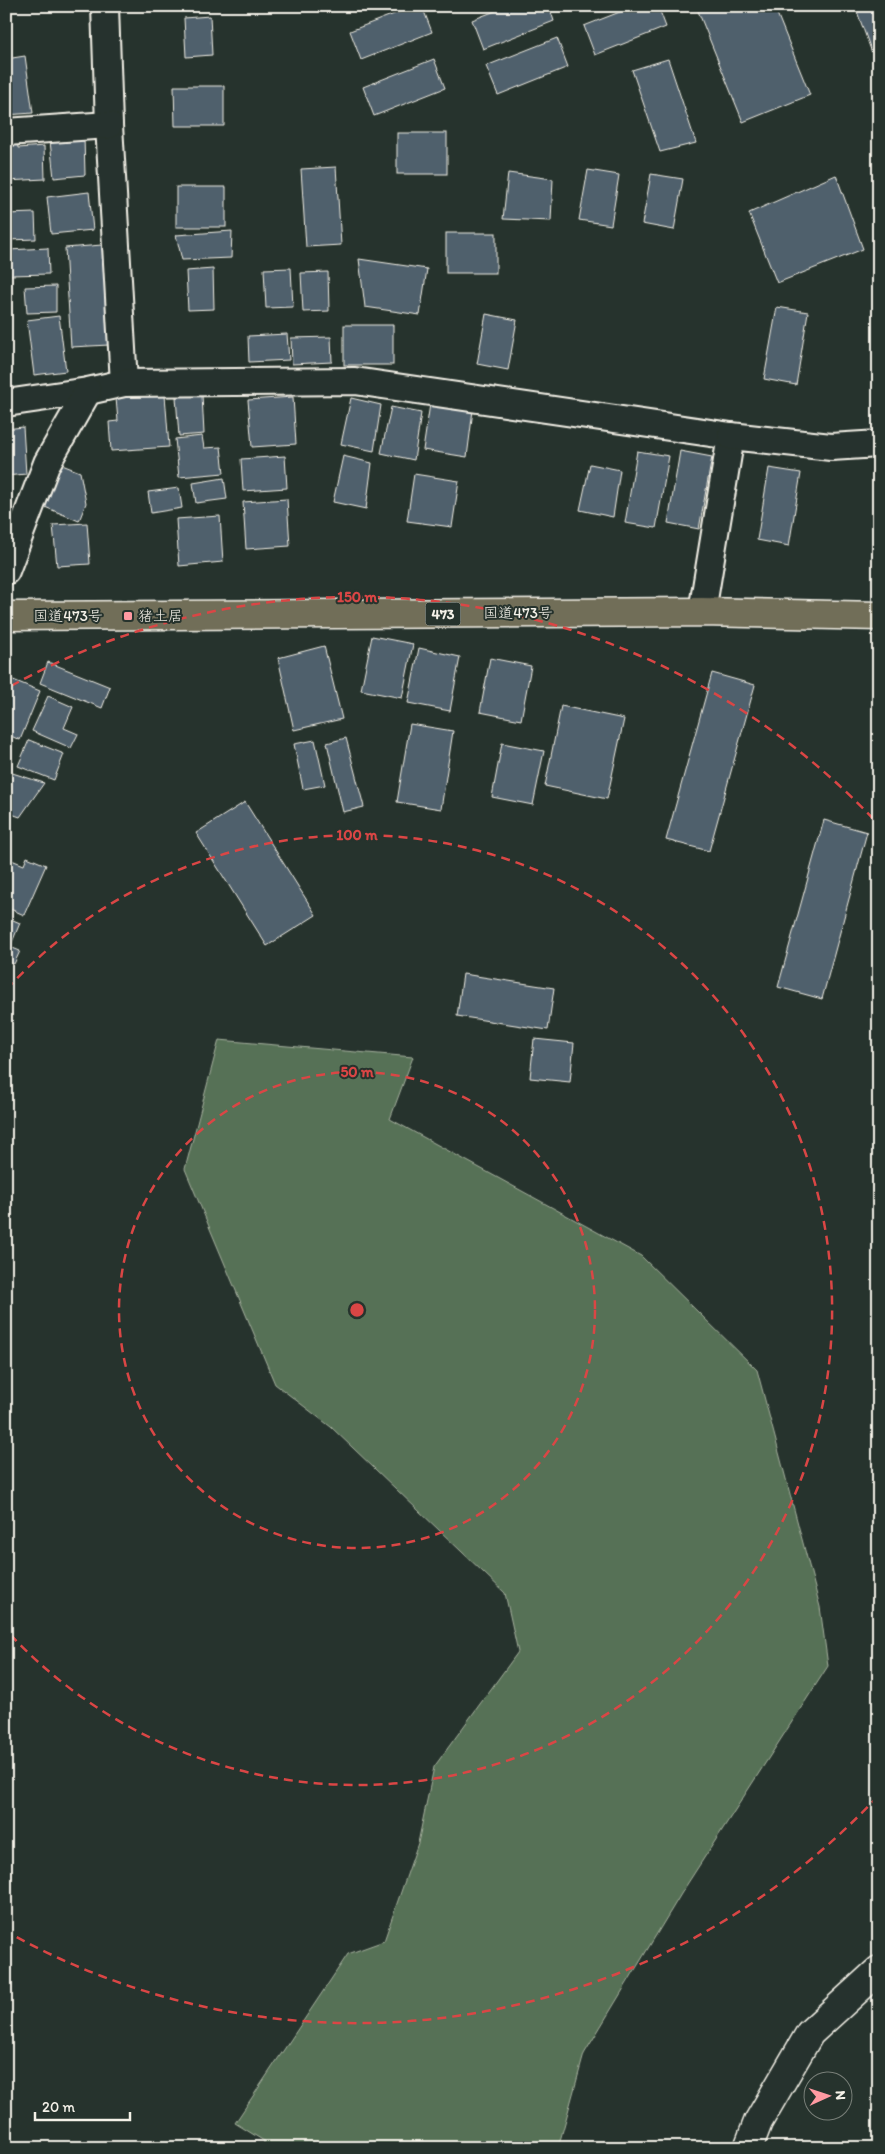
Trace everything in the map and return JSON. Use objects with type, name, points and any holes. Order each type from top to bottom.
[{"type":"highway","name":"国道473号","points":[[6,616],[702,612],[879,616]]},
{"type":"street","points":[[105,6],[109,125],[124,382]]},
{"type":"street","points":[[6,132],[109,125]]},
{"type":"street","points":[[6,403],[88,391],[124,382],[355,381],[731,436],[831,446],[879,444]]},
{"type":"street","points":[[6,571],[47,463],[88,391]]},
{"type":"street","points":[[702,612],[731,436]]},
{"type":"street","points":[[748,2148],[758,2122],[810,2033],[879,1970]]},
{"type":"green space","points":[[219,1040],[413,1057],[390,1119],[641,1256],[757,1370],[820,1607],[828,1666],[684,1889],[584,2054],[558,2148],[263,2148],[264,2141],[235,2123],[348,1954],[384,1941],[418,1843],[434,1767],[518,1652],[505,1593],[331,1427],[275,1384],[185,1169]]},
{"type":"building","points":[[415,6],[422,6],[432,32],[361,60],[350,31]]},
{"type":"building","points":[[508,6],[549,6],[554,21],[483,49],[472,20]]},
{"type":"building","points":[[635,6],[658,6],[666,27],[595,55],[584,26]]},
{"type":"building","points":[[696,6],[774,6],[810,95],[743,122]]},
{"type":"building","points":[[855,6],[879,6],[879,72]]},
{"type":"building","points":[[210,16],[212,55],[186,57],[184,18]]},
{"type":"building","points":[[557,38],[568,67],[498,95],[486,66]]},
{"type":"building","points":[[25,56],[33,113],[6,115],[6,59]]},
{"type":"building","points":[[434,59],[445,88],[374,116],[363,87]]},
{"type":"building","points":[[668,59],[696,143],[660,152],[632,70]]},
{"type":"building","points":[[174,86],[224,86],[224,126],[175,126]]},
{"type":"building","points":[[397,133],[447,133],[447,174],[397,174]]},
{"type":"building","points":[[84,137],[85,175],[54,178],[50,141]]},
{"type":"building","points":[[17,139],[18,148],[44,146],[45,179],[6,181],[6,140]]},
{"type":"building","points":[[336,167],[341,245],[306,247],[301,169]]},
{"type":"building","points":[[588,170],[619,175],[611,225],[579,220]]},
{"type":"building","points":[[508,173],[553,179],[551,221],[503,219]]},
{"type":"building","points":[[651,174],[683,179],[674,230],[642,224]]},
{"type":"building","points":[[836,175],[863,249],[777,283],[749,213]]},
{"type":"building","points":[[176,187],[226,187],[226,227],[176,227]]},
{"type":"building","points":[[89,192],[93,230],[51,234],[47,197]]},
{"type":"building","points":[[35,213],[36,239],[7,240],[6,214]]},
{"type":"building","points":[[232,231],[231,258],[182,260],[176,235]]},
{"type":"building","points":[[446,233],[496,233],[496,273],[446,273]]},
{"type":"building","points":[[102,245],[109,345],[71,347],[65,248]]},
{"type":"building","points":[[48,248],[49,274],[10,275],[8,250]]},
{"type":"building","points":[[359,259],[427,269],[420,315],[365,307]]},
{"type":"building","points":[[291,268],[293,307],[266,308],[264,269]]},
{"type":"building","points":[[213,269],[214,309],[188,310],[186,271]]},
{"type":"building","points":[[328,272],[329,311],[303,312],[301,273]]},
{"type":"building","points":[[56,286],[56,312],[27,313],[25,287]]},
{"type":"building","points":[[777,307],[808,312],[796,385],[764,379]]},
{"type":"building","points":[[486,314],[517,320],[508,370],[477,364]]},
{"type":"building","points":[[59,316],[66,371],[34,375],[27,320]]},
{"type":"building","points":[[344,325],[393,325],[393,365],[344,365]]},
{"type":"building","points":[[287,334],[289,360],[249,362],[248,336]]},
{"type":"building","points":[[331,337],[332,362],[292,364],[291,338]]},
{"type":"building","points":[[165,395],[169,447],[111,451],[109,422],[118,421],[116,398]]},
{"type":"building","points":[[202,395],[204,434],[179,436],[176,397]]},
{"type":"building","points":[[293,397],[296,444],[252,447],[248,400]]},
{"type":"building","points":[[351,398],[381,405],[374,451],[341,444]]},
{"type":"building","points":[[430,404],[473,410],[467,457],[423,450]]},
{"type":"building","points":[[391,407],[421,413],[414,460],[381,453]]},
{"type":"building","points":[[23,427],[26,474],[6,476],[6,429]]},
{"type":"building","points":[[202,436],[204,448],[221,447],[224,473],[179,477],[175,439]]},
{"type":"building","points":[[637,451],[669,456],[656,528],[625,523]]},
{"type":"building","points":[[680,451],[712,457],[699,529],[668,523]]},
{"type":"building","points":[[285,456],[287,488],[243,491],[241,459]]},
{"type":"building","points":[[343,456],[372,463],[366,509],[333,502]]},
{"type":"building","points":[[57,463],[80,472],[86,503],[79,521],[40,505]]},
{"type":"building","points":[[590,464],[620,470],[613,517],[580,510]]},
{"type":"building","points":[[769,468],[801,473],[789,546],[757,540]]},
{"type":"building","points":[[414,474],[459,481],[452,527],[407,521]]},
{"type":"building","points":[[224,478],[227,499],[196,503],[193,483]]},
{"type":"building","points":[[179,488],[182,508],[151,513],[148,492]]},
{"type":"building","points":[[287,499],[290,546],[246,549],[243,502]]},
{"type":"building","points":[[220,516],[223,562],[179,566],[176,519]]},
{"type":"building","points":[[87,523],[90,564],[57,566],[53,525]]},
{"type":"building","points":[[372,636],[413,644],[402,698],[361,690]]},
{"type":"building","points":[[324,646],[342,719],[294,730],[278,658]]},
{"type":"building","points":[[419,648],[460,657],[450,711],[408,703]]},
{"type":"building","points":[[490,658],[531,666],[521,720],[480,712]]},
{"type":"building","points":[[48,662],[110,687],[102,708],[40,683]]},
{"type":"building","points":[[712,673],[755,685],[709,851],[666,840]]},
{"type":"building","points":[[6,677],[40,691],[20,740],[6,734]]},
{"type":"building","points":[[48,696],[73,707],[64,728],[78,734],[71,748],[32,731]]},
{"type":"building","points":[[561,706],[624,719],[607,799],[545,786]]},
{"type":"building","points":[[410,724],[453,731],[441,809],[397,802]]},
{"type":"building","points":[[346,738],[364,807],[343,812],[327,743]]},
{"type":"building","points":[[29,740],[64,754],[54,780],[18,766]]},
{"type":"building","points":[[315,740],[325,785],[303,789],[294,744]]},
{"type":"building","points":[[502,743],[544,751],[533,805],[492,797]]},
{"type":"building","points":[[6,771],[44,783],[20,817],[6,812]]},
{"type":"building","points":[[245,802],[316,915],[267,946],[196,833]]},
{"type":"building","points":[[824,820],[867,832],[822,999],[778,987]]},
{"type":"building","points":[[27,857],[46,865],[24,915],[6,907],[6,866],[9,859],[24,865]]},
{"type":"building","points":[[6,917],[20,923],[10,947],[20,951],[14,964],[6,961]]},
{"type":"building","points":[[463,974],[554,988],[548,1030],[457,1016]]},
{"type":"building","points":[[534,1039],[574,1043],[570,1082],[530,1078]]},
{"type":"place","name":"猪土居","points":[[128,616]]}]
